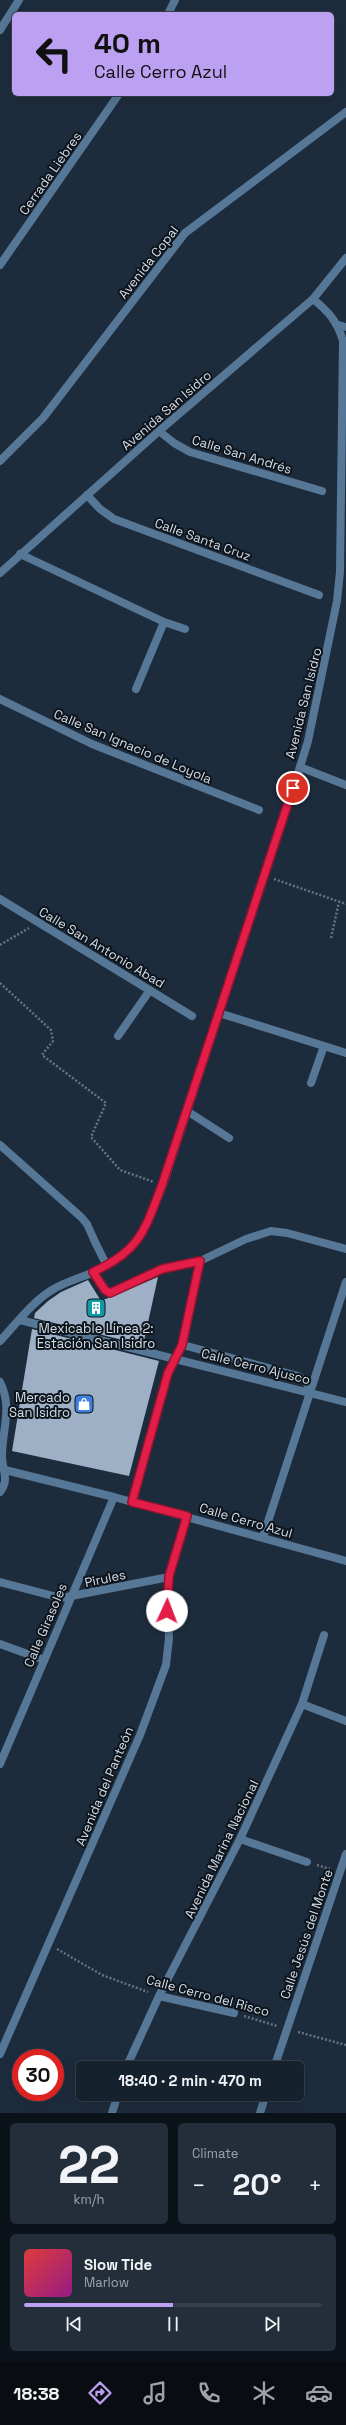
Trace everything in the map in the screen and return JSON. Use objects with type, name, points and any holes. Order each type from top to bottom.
[{"type":"street","points":[[0,30],[19,0]]},
{"type":"street","points":[[169,12],[175,0]]},
{"type":"street","name":"Cerrada Liebres","points":[[0,265],[118,96]]},
{"type":"street","name":"Avenida Copal","points":[[0,461],[43,418],[185,233],[346,112]]},
{"type":"street","name":"Avenida San Isidro","points":[[0,573],[159,431],[313,299],[346,258]]},
{"type":"street","name":"Avenida San Isidro","points":[[0,1341],[50,1291],[107,1266],[127,1253],[139,1240],[162,1185],[308,741],[337,601],[340,572],[344,434],[342,326],[328,311],[313,299]]},
{"type":"street","name":"Calle San Andrés","points":[[159,431],[174,443],[190,452],[322,491]]},
{"type":"street","name":"Calle Santa Cruz","points":[[87,495],[100,510],[114,519],[319,595]]},
{"type":"street","points":[[20,554],[164,622],[185,629]]},
{"type":"street","points":[[136,689],[164,622]]},
{"type":"street","name":"Calle San Ignacio de Loyola","points":[[0,700],[98,747],[259,810]]},
{"type":"street","points":[[300,766],[346,785]]},
{"type":"street","name":"Calle San Antonio Abad","points":[[0,899],[192,1016]]},
{"type":"street","points":[[118,1036],[150,990]]},
{"type":"street","points":[[219,1013],[346,1053]]},
{"type":"street","points":[[311,1083],[324,1046]]},
{"type":"street","points":[[187,1111],[229,1138]]},
{"type":"street","points":[[0,1145],[81,1217],[87,1224],[107,1266]]},
{"type":"street","points":[[93,1272],[105,1290],[110,1293],[162,1269],[200,1261],[246,1238],[272,1231],[287,1233],[346,1249]]},
{"type":"street","points":[[132,1502],[168,1373],[182,1345],[200,1261]]},
{"type":"street","points":[[262,1537],[346,1282]]},
{"type":"street","name":"Calle Cerro Ajusco","points":[[20,1320],[346,1402]]},
{"type":"street","points":[[182,1345],[298,1376],[306,1382],[311,1392]]},
{"type":"street","points":[[0,1382],[7,1405],[2,1456],[2,1470],[5,1484],[0,1492]]},
{"type":"street","name":"Calle Cerro Azul","points":[[2,1470],[114,1496],[346,1561]]},
{"type":"street","name":"Calle Girasoles","points":[[0,1764],[69,1598],[107,1517],[114,1496]]},
{"type":"street","name":"Avenida del Panteón","points":[[0,2054],[140,1735],[166,1665],[170,1638],[167,1603],[169,1576],[187,1516]]},
{"type":"street","name":"Pirules","points":[[0,1582],[42,1595],[69,1598],[169,1576]]},
{"type":"street","name":"Avenida Marina Nacional","points":[[129,2061],[159,1996],[240,1840],[302,1704],[324,1635]]},
{"type":"street","points":[[0,1644],[44,1660]]},
{"type":"street","points":[[302,1704],[346,1721]]},
{"type":"street","points":[[240,1840],[307,1862]]},
{"type":"street","name":"Calle Jesús del Monte","points":[[276,2061],[285,2029],[346,1854]]},
{"type":"street","name":"Calle Cerro del Risco","points":[[159,1996],[234,2013]]},
{"type":"street","points":[[112,2113],[116,2101]]},
{"type":"street","points":[[260,2113],[264,2101]]},
{"type":"path","points":[[264,876],[346,904]]},
{"type":"path","points":[[331,938],[338,902]]},
{"type":"path","points":[[0,945],[38,922]]},
{"type":"path","points":[[0,983],[51,1030],[53,1041],[42,1055],[106,1103],[91,1137],[120,1170],[162,1185]]},
{"type":"path","points":[[307,1862],[340,1873]]},
{"type":"path","name":"Calle Cerro del Risco","points":[[48,1944],[102,1975],[159,1996]]},
{"type":"path","name":"Calle Cerro del Risco","points":[[234,2013],[285,2029],[346,2045]]},
{"type":"building","name":"Mexicable Línea 2: Estación San Isidro","points":[[158,1277],[143,1345],[34,1318],[35,1313],[48,1301],[61,1292],[88,1280],[101,1301]]},
{"type":"building","name":"Mercado San Isidro","points":[[32,1329],[159,1361],[129,1476],[12,1451]]},
{"type":"place","name":"Mexicable Línea 2: Estación San Isidro","points":[[96,1308]]},
{"type":"place","name":"Mercado San Isidro","points":[[84,1404]]},
{"type":"route","points":[[167,1611],[169,1576],[187,1516],[132,1502],[168,1373],[174,1359],[180,1352],[182,1345],[200,1261],[162,1269],[134,1284],[110,1293],[105,1290],[93,1272],[107,1266],[127,1253],[139,1240],[147,1224],[162,1185],[293,788]]}]
